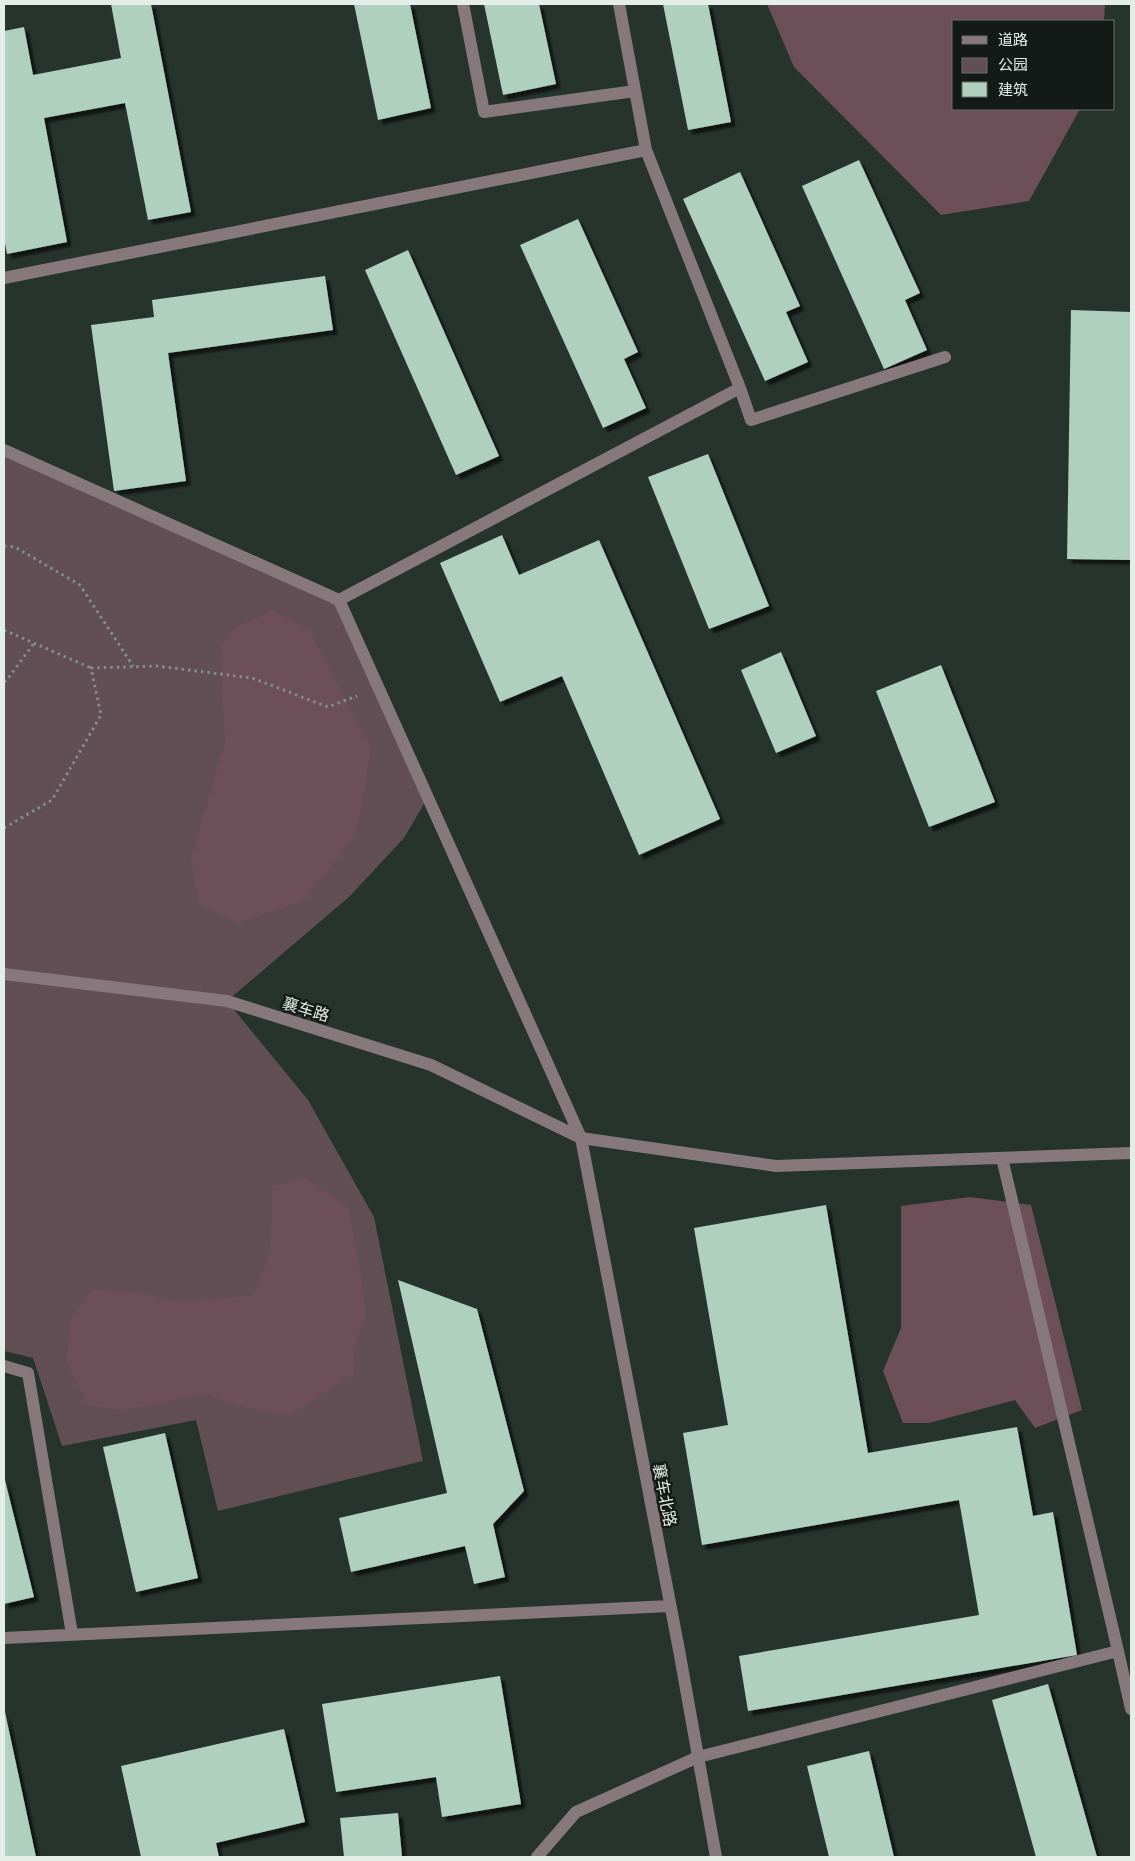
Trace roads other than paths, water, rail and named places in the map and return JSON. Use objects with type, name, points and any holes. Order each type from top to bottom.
[{"type":"street","points":[[463,4],[484,112],[635,90]]},
{"type":"street","points":[[619,4],[646,150],[752,420],[946,357]]},
{"type":"street","points":[[4,278],[646,150]]},
{"type":"street","points":[[4,450],[339,600],[740,388]]},
{"type":"street","name":"襄车北路","points":[[339,600],[581,1138],[716,1857]]},
{"type":"street","name":"襄车路","points":[[4,974],[227,1001],[431,1065],[581,1138],[776,1166],[1131,1153]]},
{"type":"street","points":[[1002,1158],[1131,1708]]},
{"type":"street","points":[[4,1366],[28,1373],[72,1634]]},
{"type":"street","points":[[4,1638],[670,1606]]},
{"type":"street","points":[[537,1857],[576,1812],[698,1757],[1118,1651]]}]
